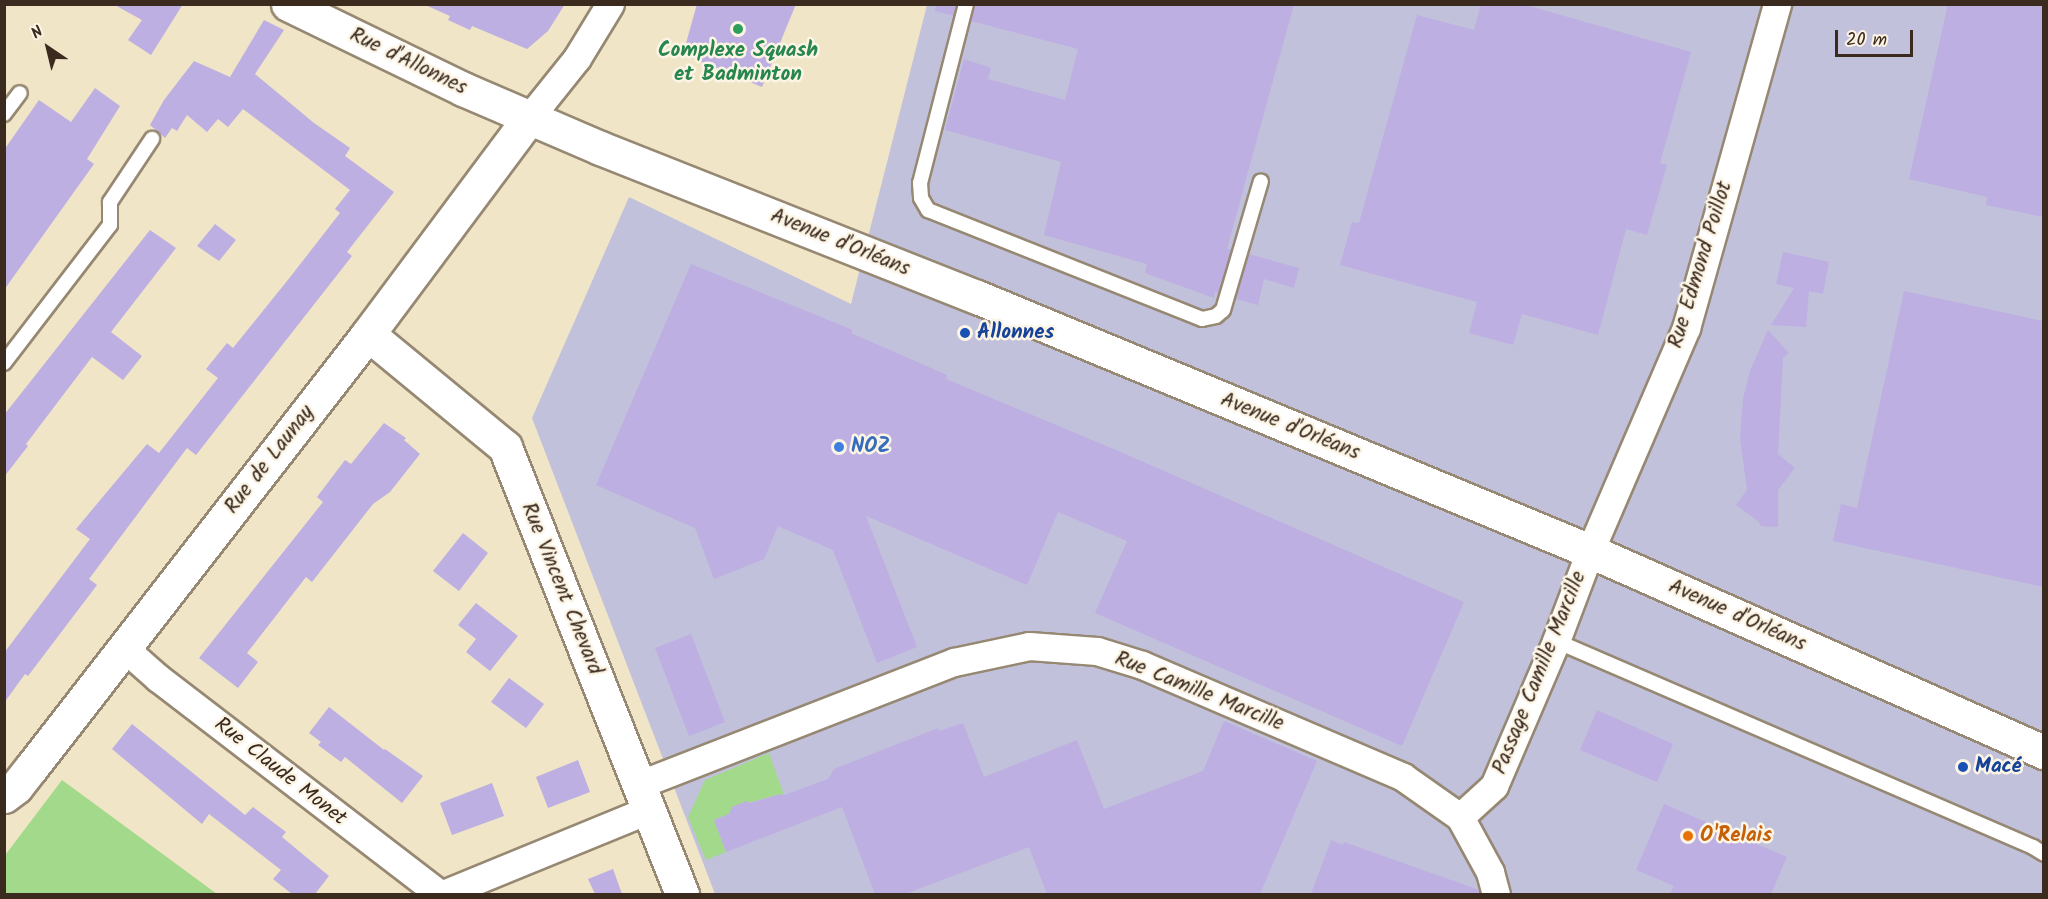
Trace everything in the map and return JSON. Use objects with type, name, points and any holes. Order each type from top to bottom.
[{"type":"main road","name":"Rue d'Allonnes","points":[[288,4],[463,89],[529,118]]},
{"type":"main road","name":"Rue de Launay","points":[[4,796],[16,787],[31,768],[368,334],[529,118]]},
{"type":"main road","name":"Avenue d'Orléans","points":[[529,118],[988,302],[1590,551],[2043,752]]},
{"type":"main road","name":"Rue Vincent Chevard","points":[[368,334],[504,447],[682,894]]},
{"type":"street","points":[[529,118],[576,58],[610,4]]},
{"type":"street","name":"Rue Edmond Poillot","points":[[1590,551],[1686,328],[1777,4]]},
{"type":"street","name":"Passage Camille Marcille","points":[[1460,817],[1494,786],[1556,641],[1590,551]]},
{"type":"street","name":"Rue Camille Marcille","points":[[643,798],[954,662],[1029,646],[1097,651],[1142,665],[1403,777],[1460,817],[1490,872],[1496,894]]},
{"type":"street","name":"Rue Claude Monet","points":[[123,647],[158,678],[442,894],[643,798]]},
{"type":"lane","points":[[966,4],[920,183],[921,198],[928,210],[1202,319],[1216,316],[1223,310],[1261,181]]},
{"type":"lane","points":[[4,114],[20,93]]},
{"type":"lane","points":[[4,363],[110,225],[110,202],[152,139]]},
{"type":"lane","points":[[1556,641],[2011,837],[2043,854]]},
{"type":"shaded area","points":[[927,5],[2043,5],[2043,894],[715,894],[532,418],[629,197],[851,304]]},
{"type":"green space","points":[[769,753],[784,795],[732,807],[729,814],[714,820],[726,852],[706,860],[688,817],[705,780]]},
{"type":"green space","points":[[62,780],[217,894],[5,894],[6,854]]},
{"type":"building","points":[[113,4],[183,4],[151,55],[128,40],[142,20]]},
{"type":"building","points":[[423,4],[565,4],[548,31],[527,49],[472,26],[470,30],[448,20],[450,16]]},
{"type":"building","name":"Complexe Squash et Badminton","points":[[697,4],[796,4],[762,87],[683,54]]},
{"type":"building","points":[[936,4],[957,4],[954,16],[935,11]]},
{"type":"building","points":[[975,4],[1294,4],[1227,249],[1231,250],[1219,293],[1215,292],[1214,298],[1145,273],[1147,264],[1044,235],[1061,162],[945,130],[964,59],[991,68],[988,79],[1065,100],[1078,49],[971,21]]},
{"type":"building","points":[[1481,4],[1522,4],[1691,52],[1660,163],[1667,165],[1647,235],[1626,229],[1598,335],[1522,314],[1513,345],[1469,333],[1477,302],[1340,265],[1352,222],[1359,223],[1417,15],[1474,30]]},
{"type":"building","points":[[1948,4],[2043,4],[2043,217],[1986,205],[1987,197],[1909,179]]},
{"type":"building","points":[[264,20],[284,30],[255,74],[314,123],[350,148],[345,156],[394,192],[347,252],[352,256],[196,455],[187,448],[89,579],[97,585],[28,676],[25,674],[4,703],[4,653],[90,539],[76,529],[147,444],[159,453],[218,378],[206,369],[227,343],[233,348],[291,276],[340,213],[335,209],[350,190],[243,109],[228,127],[218,119],[207,132],[187,115],[177,131],[172,128],[165,138],[150,125],[164,100],[194,61],[230,77]]},
{"type":"building","points":[[95,88],[120,106],[87,159],[94,164],[4,290],[4,150],[39,100],[71,122]]},
{"type":"building","points":[[215,224],[236,240],[219,261],[197,246]]},
{"type":"building","points":[[150,230],[176,248],[111,332],[142,356],[123,380],[92,357],[4,477],[4,415]]},
{"type":"building","points":[[1783,252],[1829,262],[1823,294],[1809,291],[1806,327],[1771,325],[1794,288],[1776,284]]},
{"type":"building","points":[[1249,254],[1299,268],[1294,288],[1264,279],[1258,305],[1236,299]]},
{"type":"building","points":[[691,264],[853,330],[851,333],[947,375],[946,379],[1116,450],[1464,602],[1402,746],[1095,613],[1127,541],[1058,512],[1027,585],[866,516],[917,647],[877,663],[833,550],[778,526],[764,559],[714,579],[695,528],[596,485]]},
{"type":"building","points":[[1904,291],[2043,321],[2043,587],[1833,541],[1841,504],[1857,508]]},
{"type":"building","points":[[1768,330],[1789,353],[1783,358],[1778,454],[1795,468],[1778,490],[1778,527],[1761,526],[1758,521],[1736,505],[1747,490],[1740,438],[1743,399],[1750,371]]},
{"type":"building","points":[[384,423],[406,438],[404,440],[420,454],[390,492],[373,504],[312,582],[306,577],[247,653],[258,662],[238,688],[199,658],[323,502],[317,497],[345,460],[351,464]]},
{"type":"building","points":[[463,533],[488,553],[459,591],[433,571]]},
{"type":"building","points":[[476,603],[518,636],[490,671],[466,652],[476,639],[458,625]]},
{"type":"building","points":[[691,634],[725,722],[689,736],[655,648]]},
{"type":"building","points":[[509,678],[544,704],[526,728],[491,702]]},
{"type":"building","points":[[329,707],[384,750],[423,776],[402,803],[345,757],[341,762],[318,745],[321,742],[309,733]]},
{"type":"building","points":[[1597,710],[1673,744],[1657,782],[1580,750]]},
{"type":"building","points":[[1224,721],[1317,761],[1260,894],[1047,894],[1029,847],[905,894],[875,894],[842,807],[726,852],[714,820],[729,814],[732,807],[746,801],[750,803],[784,795],[828,779],[834,769],[938,728],[939,731],[963,723],[984,777],[1077,740],[1104,809],[1203,771]]},
{"type":"building","points":[[132,724],[245,815],[253,807],[286,832],[282,837],[329,876],[315,894],[292,894],[273,879],[281,870],[209,814],[202,824],[112,749]]},
{"type":"building","points":[[578,760],[590,792],[548,808],[536,777]]},
{"type":"building","points":[[492,783],[504,816],[452,835],[440,803]]},
{"type":"building","points":[[1664,804],[1787,857],[1771,894],[1670,894],[1674,886],[1636,870]]},
{"type":"building","points":[[1331,840],[1343,845],[1344,842],[1479,890],[1480,894],[1311,894]]},
{"type":"building","points":[[613,869],[622,894],[595,894],[588,879]]},
{"type":"place","name":"Complexe Squash et Badminton","points":[[738,29]]},
{"type":"place","name":"Allonnes","points":[[965,333]]},
{"type":"place","name":"NOZ","points":[[839,447]]},
{"type":"place","name":"Macé","points":[[1963,767]]},
{"type":"place","name":"O'Relais","points":[[1688,836]]}]
